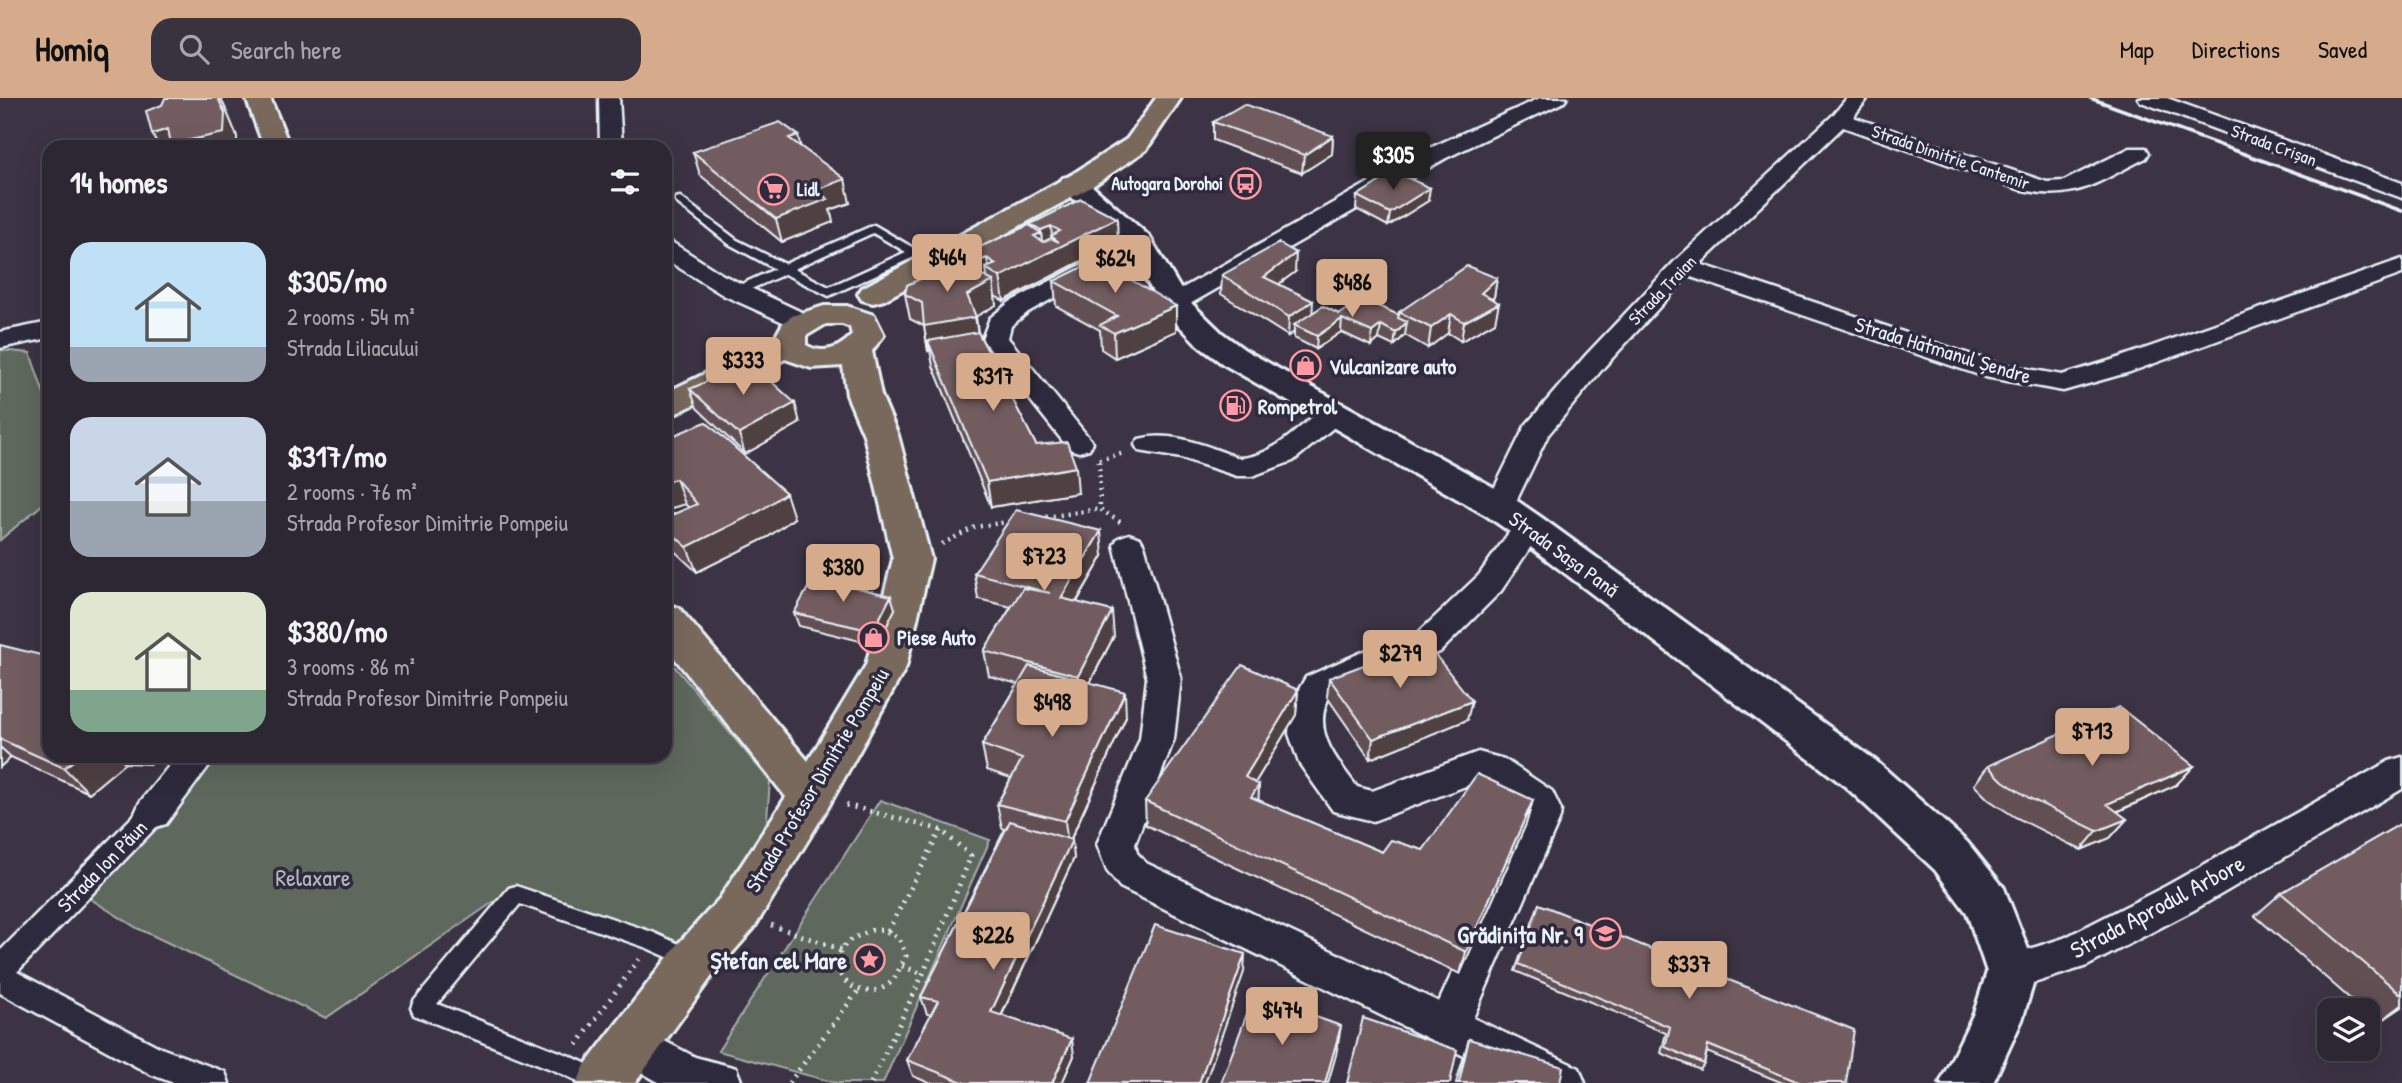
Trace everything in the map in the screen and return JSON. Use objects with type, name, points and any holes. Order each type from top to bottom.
[{"type":"main road","points":[[258,98],[274,140]]},
{"type":"main road","points":[[672,401],[873,294],[923,257],[1073,184],[1137,144],[1169,98]]},
{"type":"main road","points":[[796,334],[792,350],[804,358],[823,360],[862,339],[873,294]]},
{"type":"main road","points":[[836,314],[856,318],[862,339]]},
{"type":"main road","name":"Strada Profesor Dimitrie Pompeiu","points":[[601,1068],[737,914],[811,796],[886,667],[912,559],[881,435],[864,395],[862,339]]},
{"type":"main road","name":"Strada Profesor Dimitrie Pompeiu","points":[[823,360],[864,395]]},
{"type":"main road","points":[[672,627],[811,796]]},
{"type":"street","points":[[609,98],[611,140]]},
{"type":"street","points":[[1174,303],[1437,153],[1558,98]]},
{"type":"street","name":"Strada Traian","points":[[1450,1026],[1542,818],[1543,810],[1539,802],[1491,769],[1478,766],[1373,806],[1346,800],[1311,753],[1306,718],[1308,703],[1318,685],[1390,654],[1428,643],[1490,583],[1514,517],[1535,432],[1595,361],[1684,266],[1840,119],[1858,98]]},
{"type":"street","name":"Strada Crișan","points":[[2148,98],[2402,191]]},
{"type":"street","name":"Strada Dimitrie Cantemir","points":[[1840,119],[2047,189],[2069,187],[2138,153]]},
{"type":"street","name":"Strada Sașa Pană","points":[[1073,184],[1139,242],[1174,303],[1234,357],[1514,517],[1861,774],[1951,856],[1987,903],[2012,972]]},
{"type":"street","points":[[1079,443],[995,339],[999,323],[1019,307],[1139,242]]},
{"type":"street","points":[[672,254],[796,334]]},
{"type":"street","name":"Strada Hatmanul Șendre","points":[[1684,266],[1994,371],[2063,383],[2121,366],[2402,266]]},
{"type":"street","points":[[0,340],[42,331]]},
{"type":"street","points":[[1149,445],[1185,449],[1237,467],[1252,467],[1283,454],[1334,413]]},
{"type":"street","points":[[1129,545],[1164,678],[1157,739],[1116,844],[1120,860],[1133,875],[1564,1083]]},
{"type":"street","name":"Strada Ion Păun","points":[[0,970],[78,893],[153,813],[192,763]]},
{"type":"street","name":"Strada Aprodul Arbore","points":[[2012,972],[2073,953],[2180,898],[2402,771]]},
{"type":"street","points":[[1966,1083],[1997,1020],[2012,972]]},
{"type":"street","points":[[0,978],[152,1060],[214,1083]]},
{"type":"street","points":[[601,1068],[688,1076],[721,1083]]},
{"type":"lane","points":[[680,200],[733,242],[829,292],[923,257]]},
{"type":"lane","points":[[735,292],[874,228],[923,257]]},
{"type":"lane","points":[[601,1068],[421,1008],[516,894],[652,941],[695,960]]},
{"type":"path","points":[[1079,443],[1099,461],[1100,509]]},
{"type":"path","points":[[1099,461],[1149,445]]},
{"type":"path","points":[[1037,518],[1100,509],[1119,521],[1129,545]]},
{"type":"path","points":[[912,559],[975,527],[1025,520]]},
{"type":"path","points":[[811,796],[941,830],[971,856],[923,974],[871,1083]]},
{"type":"path","points":[[888,931],[941,830]]},
{"type":"path","points":[[737,914],[843,950]]},
{"type":"path","points":[[871,930],[888,931],[900,938],[906,956],[898,976],[891,984],[869,992],[848,987],[837,971],[837,960],[849,940],[871,930]]},
{"type":"path","points":[[601,1068],[652,941]]},
{"type":"path","points":[[902,966],[923,974]]},
{"type":"path","points":[[789,1083],[858,991]]},
{"type":"green space","points":[[0,350],[30,353],[42,388],[42,505],[0,540]]},
{"type":"green space","name":"Relaxare","points":[[672,663],[770,781],[765,844],[680,949],[512,889],[326,1018],[137,928],[89,898],[213,763],[672,763]]},
{"type":"green space","points":[[880,800],[990,840],[883,1083],[836,1083],[718,1051]]},
{"type":"building","points":[[165,98],[218,98],[225,113],[224,133],[190,140],[170,140],[168,129],[152,134],[146,111],[162,105]]},
{"type":"building","points":[[1244,104],[1333,136],[1304,155],[1213,122]]},
{"type":"building","points":[[780,122],[798,135],[789,138],[845,179],[816,190],[828,199],[776,219],[693,152]]},
{"type":"building","points":[[1395,172],[1430,188],[1390,213],[1357,196]]},
{"type":"building","points":[[1081,199],[1117,218],[1000,277],[986,268],[996,264],[987,258],[976,262],[964,254],[1029,225],[1041,233],[1034,236],[1043,242],[1051,238],[1059,242],[1051,236],[1060,231],[1051,226],[1041,230],[1031,224]]},
{"type":"building","points":[[1279,243],[1296,253],[1264,277],[1313,301],[1289,317],[1222,275]]},
{"type":"building","points":[[1097,260],[1176,306],[1114,333],[1100,325],[1117,316],[1054,281]]},
{"type":"building","points":[[957,262],[993,281],[967,295],[976,317],[924,326],[922,303],[905,294],[907,285]]},
{"type":"building","points":[[1467,266],[1497,278],[1481,293],[1499,303],[1464,322],[1451,314],[1431,328],[1399,312]]},
{"type":"building","points":[[1364,300],[1399,315],[1398,318],[1407,322],[1396,333],[1381,325],[1372,332],[1342,319],[1317,336],[1294,325],[1323,306],[1339,314]]},
{"type":"building","points":[[978,332],[1036,445],[1067,442],[1076,467],[987,482],[928,341]]},
{"type":"building","points":[[750,362],[795,403],[739,434],[690,389]]},
{"type":"building","points":[[706,422],[786,493],[760,511],[687,547],[672,533],[672,515],[697,504],[676,479],[672,480],[672,436]]},
{"type":"building","points":[[1016,510],[1101,531],[1061,598],[1112,611],[1078,676],[984,651],[1023,588],[1050,593],[974,573]]},
{"type":"building","points":[[814,577],[891,596],[873,631],[794,613]]},
{"type":"building","points":[[1425,642],[1472,701],[1373,739],[1329,678]]},
{"type":"building","points":[[0,645],[42,655],[42,758],[0,739]]},
{"type":"building","points":[[1242,665],[1298,690],[1245,777],[1259,785],[1251,797],[1382,852],[1391,840],[1423,850],[1477,774],[1533,800],[1466,952],[1145,801]]},
{"type":"building","points":[[1029,666],[1125,692],[1065,821],[997,804],[1022,759],[982,745]]},
{"type":"building","points":[[2119,707],[2194,766],[2107,804],[2127,819],[2097,831],[2029,798],[2003,781],[1988,766]]},
{"type":"building","points":[[53,763],[70,763],[64,768]]},
{"type":"building","points":[[1010,821],[1072,840],[991,1012],[1072,1039],[1052,1083],[965,1083],[907,1060],[938,1001],[921,997]]},
{"type":"building","points":[[2402,823],[2402,995],[2281,893]]},
{"type":"building","points":[[1539,904],[1854,1030],[1846,1083],[1801,1083],[1708,1045],[1704,1064],[1665,1047],[1670,1027],[1518,964]]},
{"type":"building","points":[[1155,925],[1245,954],[1199,1083],[1090,1083]]},
{"type":"building","points":[[1254,995],[1341,1026],[1325,1083],[1221,1083]]},
{"type":"building","points":[[1363,1018],[1457,1050],[1450,1083],[1347,1083]]},
{"type":"building","points":[[1469,1039],[1563,1067],[1560,1083],[1459,1083]]},
{"type":"railway","points":[[2090,98],[2402,211]]},
{"type":"place","name":"Autogara Dorohoi","points":[[1246,183]]},
{"type":"place","name":"Lidl","points":[[774,189]]},
{"type":"place","name":"Vulcanizare auto","points":[[1306,366]]},
{"type":"place","name":"Rompetrol","points":[[1235,406]]},
{"type":"place","name":"Piese Auto","points":[[874,637]]},
{"type":"place","name":"Grădinița Nr. 9","points":[[1606,934]]},
{"type":"place","name":"Ștefan cel Mare","points":[[870,960]]}]
